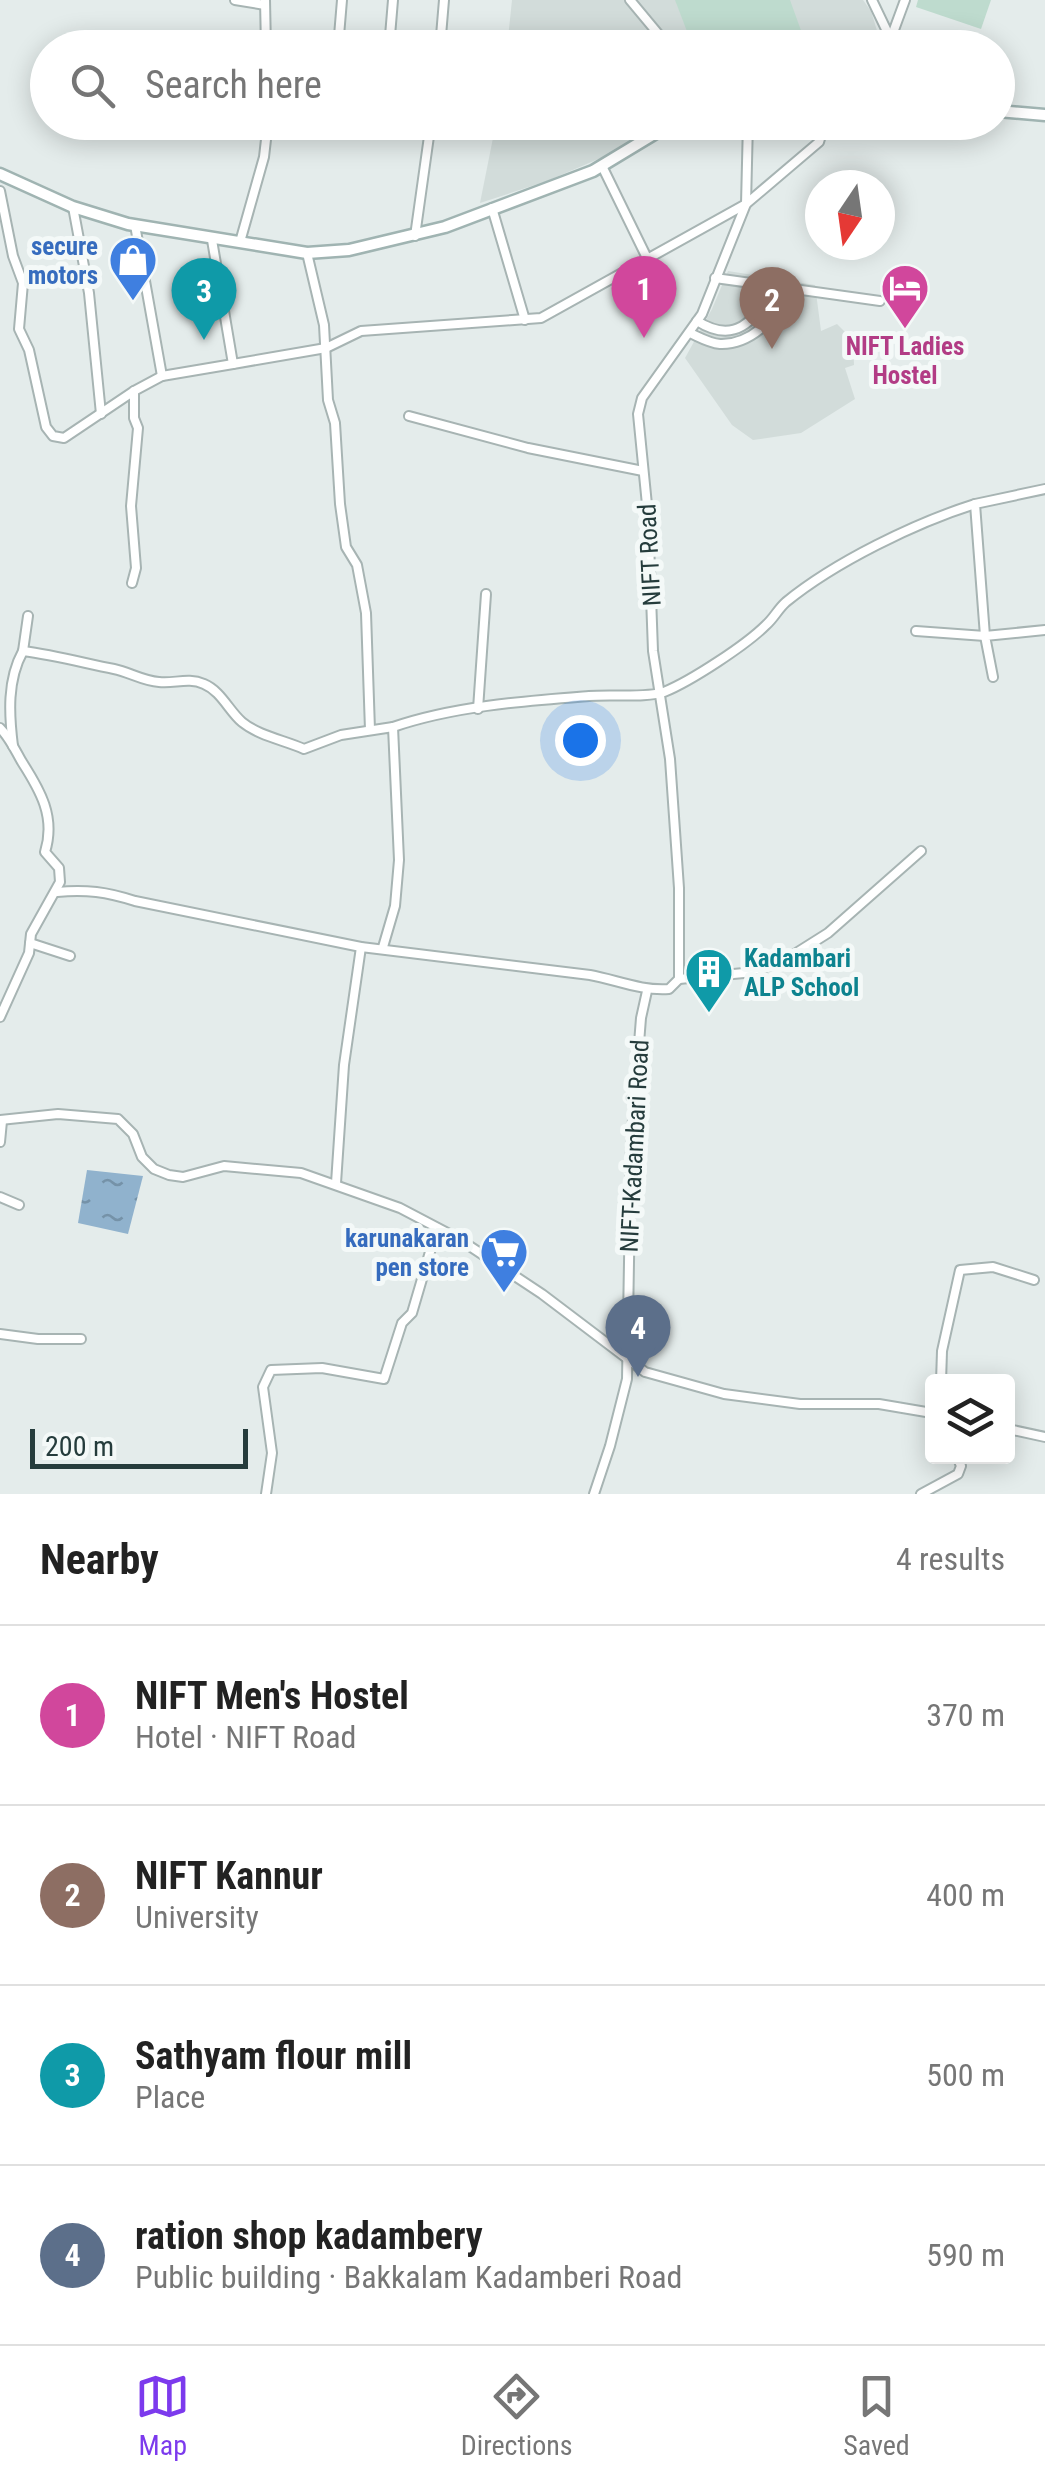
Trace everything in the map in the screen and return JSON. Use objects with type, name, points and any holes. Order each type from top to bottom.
[{"type":"main road","points":[[1015,112],[1045,115]]},
{"type":"main road","points":[[0,174],[72,207],[135,225],[308,253],[349,250],[414,236],[564,184],[645,140]]},
{"type":"street","points":[[234,0],[265,2],[266,30]]},
{"type":"street","points":[[340,30],[342,0]]},
{"type":"street","points":[[391,30],[394,0]]},
{"type":"street","points":[[442,30],[444,0]]},
{"type":"street","points":[[630,0],[655,30]]},
{"type":"street","points":[[872,0],[887,30]]},
{"type":"street","points":[[897,30],[905,0]]},
{"type":"street","points":[[240,242],[266,140]]},
{"type":"street","points":[[414,236],[428,140]]},
{"type":"street","name":"NIFT Road","points":[[679,979],[679,888],[670,759],[654,651],[638,414],[642,398],[697,321],[746,204],[748,140]]},
{"type":"street","points":[[0,191],[13,256],[23,283],[19,329],[29,350],[46,427],[53,436],[64,438],[162,376],[326,348],[361,331],[542,318],[746,204],[820,140]]},
{"type":"street","points":[[602,166],[647,258]]},
{"type":"street","points":[[72,207],[88,293],[101,414]]},
{"type":"street","points":[[492,208],[525,320]]},
{"type":"street","points":[[135,225],[162,376]]},
{"type":"street","points":[[212,240],[233,364]]},
{"type":"street","points":[[308,253],[326,348],[328,400],[335,423],[346,547],[356,565],[366,613],[370,730]]},
{"type":"street","points":[[715,278],[880,300]]},
{"type":"street","points":[[690,333],[709,342],[726,344],[758,332],[782,302],[783,292],[773,290],[759,313],[738,328],[720,332],[697,321]]},
{"type":"street","points":[[132,583],[136,568],[130,506],[138,428],[134,391]]},
{"type":"street","points":[[408,416],[528,448],[644,472]]},
{"type":"street","points":[[23,651],[93,668],[115,669],[162,683],[186,680],[206,684],[245,726],[304,749],[341,735],[478,709],[592,696],[661,694],[708,668],[766,626],[784,604],[836,568],[932,518],[974,504],[1045,489]]},
{"type":"street","points":[[974,504],[985,636],[993,677]]},
{"type":"street","points":[[478,709],[486,594]]},
{"type":"street","points":[[13,746],[10,696],[28,616]]},
{"type":"street","points":[[916,631],[985,636],[1045,630]]},
{"type":"street","points":[[382,947],[396,906],[393,727]]},
{"type":"street","points":[[0,728],[47,806],[50,825],[46,852],[59,868],[57,892],[37,920],[29,953],[0,1018]]},
{"type":"street","points":[[57,892],[110,892],[135,902],[360,947],[590,975],[647,990],[668,989],[679,979],[744,973],[782,962],[828,933],[921,851]]},
{"type":"street","points":[[30,943],[70,956]]},
{"type":"street","points":[[336,1183],[344,1066],[360,947]]},
{"type":"street","name":"NIFT-Kadambari Road","points":[[594,1494],[623,1399],[628,1362],[631,1145],[641,1018],[647,990]]},
{"type":"street","points":[[0,1142],[1,1121],[58,1114],[118,1119],[133,1134],[142,1157],[154,1169],[169,1175],[183,1177],[224,1166],[301,1173],[400,1208],[542,1294],[645,1372],[724,1394],[800,1404],[879,1404],[925,1413]]},
{"type":"street","points":[[0,1197],[19,1205]]},
{"type":"street","points":[[266,1494],[272,1452],[262,1387],[271,1370],[322,1368],[384,1379],[402,1322],[412,1314],[437,1228]]},
{"type":"street","points":[[941,1374],[942,1350],[960,1270],[993,1268],[1034,1280]]},
{"type":"street","points":[[0,1334],[38,1340],[81,1339]]},
{"type":"street","points":[[1015,1431],[1045,1437]]},
{"type":"street","points":[[921,1494],[948,1486],[960,1464]]},
{"type":"shaded area","points":[[512,0],[863,0],[877,30],[509,30]]},
{"type":"shaded area","points":[[493,140],[634,140],[547,181],[480,203]]},
{"type":"shaded area","points":[[728,271],[815,285],[821,331],[837,324],[853,340],[854,365],[845,368],[855,399],[801,433],[753,440],[732,425],[685,358]]},
{"type":"green space","points":[[675,0],[790,0],[801,30],[686,30]]},
{"type":"green space","points":[[918,0],[991,0],[981,29],[916,7]]},
{"type":"water","points":[[87,1170],[143,1176],[128,1234],[78,1223]]},
{"type":"place","name":"secure motors","points":[[133,302]]},
{"type":"place","name":"NIFT Ladies Hostel","points":[[905,330]]},
{"type":"place","name":"NIFT Men's Hostel","points":[[644,338]]},
{"type":"place","name":"Sathyam flour mill","points":[[204,340]]},
{"type":"place","name":"NIFT Kannur","points":[[772,349]]},
{"type":"place","name":"Kadambari ALP School","points":[[709,1014]]},
{"type":"place","name":"karunakaran pen store","points":[[504,1294]]},
{"type":"place","name":"ration shop kadambery","points":[[638,1377]]}]
